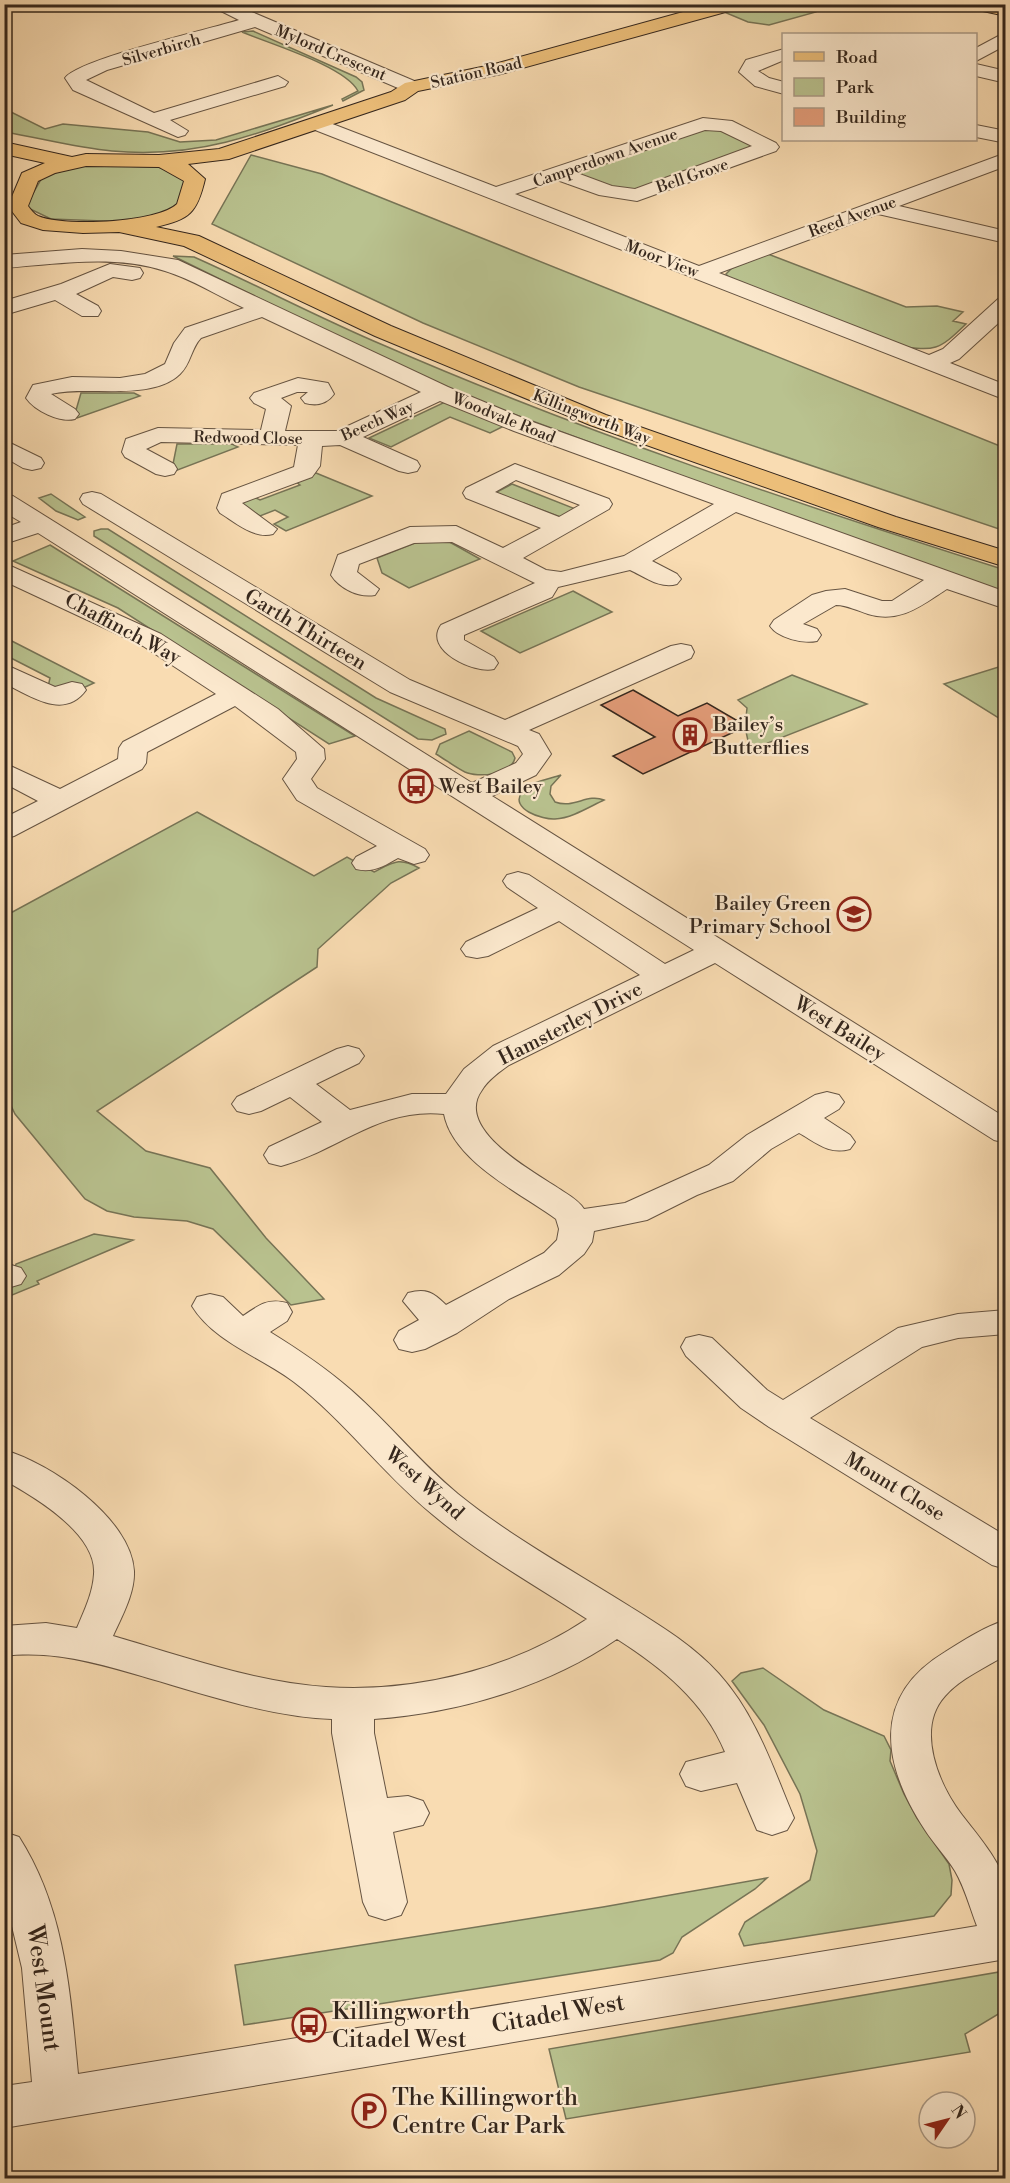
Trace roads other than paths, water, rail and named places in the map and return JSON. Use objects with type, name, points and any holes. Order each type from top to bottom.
[{"type":"main road","name":"Station Road","points":[[153,162],[222,154],[398,96],[412,87],[494,70],[734,4]]},
{"type":"main road","points":[[975,4],[1005,11]]},
{"type":"main road","points":[[8,150],[69,163]]},
{"type":"main road","points":[[8,150],[29,177]]},
{"type":"main road","name":"Station Road","points":[[195,179],[222,154]]},
{"type":"main road","points":[[60,225],[30,220],[11,212],[29,177],[39,171],[86,160],[153,162],[181,168],[195,179],[188,206],[191,241]]},
{"type":"main road","points":[[4,230],[60,225],[121,226],[164,220],[178,214],[188,206]]},
{"type":"main road","name":"Killingworth Way","points":[[121,226],[191,241],[383,331],[598,420],[887,522],[1005,559]]},
{"type":"street","name":"Mylord Crescent","points":[[216,4],[412,87]]},
{"type":"street","name":"Silverbirch","points":[[153,119],[80,86],[75,78],[100,66],[257,21]]},
{"type":"street","points":[[977,55],[1005,37]]},
{"type":"street","points":[[782,54],[753,64],[748,72],[755,79],[782,88]]},
{"type":"street","points":[[250,70],[299,92]]},
{"type":"street","points":[[977,70],[1005,77]]},
{"type":"street","points":[[153,119],[278,82]]},
{"type":"street","points":[[153,119],[178,131]]},
{"type":"street","name":"Bell Grove","points":[[558,173],[603,190],[621,195],[637,195],[769,147],[714,123]]},
{"type":"street","name":"Camperdown Avenue","points":[[495,194],[703,124],[714,123]]},
{"type":"street","name":"Moor View","points":[[317,124],[1005,393]]},
{"type":"street","points":[[977,131],[1005,137]]},
{"type":"street","name":"Reed Avenue","points":[[699,273],[1005,159]]},
{"type":"street","points":[[877,207],[1005,237]]},
{"type":"street","name":"Woodvale Road","points":[[4,262],[82,255],[152,262],[185,270],[440,392],[522,426],[1005,601]]},
{"type":"street","points":[[4,308],[56,292],[110,270],[129,271],[156,283]]},
{"type":"street","points":[[56,292],[90,311]]},
{"type":"street","points":[[930,363],[951,354],[1005,304]]},
{"type":"street","points":[[66,409],[38,398],[41,390],[54,385],[130,386],[170,371],[176,365],[184,340],[193,333],[263,309]]},
{"type":"street","points":[[271,437],[279,406],[262,398],[295,384],[309,383],[320,388],[322,394],[313,398]]},
{"type":"street","name":"Beech Way","points":[[311,439],[343,437],[440,392]]},
{"type":"street","name":"Redwood Close","points":[[162,462],[134,452],[135,444],[158,435],[311,439],[308,466],[303,472],[231,499],[229,508],[265,523]]},
{"type":"street","points":[[343,437],[408,466]]},
{"type":"street","points":[[4,447],[32,463]]},
{"type":"street","name":"West Bailey","points":[[4,501],[1005,1133]]},
{"type":"street","points":[[366,582],[344,575],[346,560],[410,535],[456,534],[550,579],[576,577],[633,561],[734,503]]},
{"type":"street","name":"Garth Thirteen","points":[[99,511],[400,686],[453,710],[508,729],[529,740],[537,754],[534,762],[511,777],[470,795]]},
{"type":"street","points":[[4,537],[40,524]]},
{"type":"street","points":[[506,557],[561,526]]},
{"type":"street","points":[[633,561],[668,579]]},
{"type":"street","name":"Chaffinch Way","points":[[4,571],[152,640],[237,694],[301,739],[310,749],[311,759],[297,779],[307,794],[406,851],[367,864]]},
{"type":"street","points":[[482,655],[451,644],[450,631],[543,591],[550,579]]},
{"type":"street","points":[[808,635],[783,626],[821,601],[845,597],[879,609],[898,609],[944,579]]},
{"type":"street","points":[[508,729],[681,652]]},
{"type":"street","points":[[4,672],[55,698],[72,690]]},
{"type":"street","points":[[4,831],[132,762],[133,748],[237,694]]},
{"type":"street","points":[[4,771],[60,801]]},
{"type":"street","points":[[518,881],[662,976]]},
{"type":"street","points":[[477,949],[560,909]]},
{"type":"street","name":"Hamsterley Drive","points":[[459,1107],[465,1091],[484,1067],[504,1053],[718,950]]},
{"type":"street","points":[[249,1104],[348,1056]]},
{"type":"street","points":[[293,1083],[345,1123]]},
{"type":"street","points":[[281,1155],[364,1115],[405,1107],[445,1103],[459,1107],[461,1121],[470,1136],[490,1156],[558,1202],[575,1221],[575,1240],[561,1256],[544,1268],[498,1290],[433,1313],[412,1340]]},
{"type":"street","points":[[575,1221],[609,1218],[635,1212],[657,1203],[685,1187],[721,1173],[759,1142],[814,1110],[838,1142]]},
{"type":"street","name":"West Wynd","points":[[210,1306],[224,1320],[259,1322],[406,1471],[446,1505],[487,1535],[663,1648],[706,1687],[737,1731],[772,1818]]},
{"type":"street","points":[[782,1418],[911,1337],[958,1326],[1005,1322]]},
{"type":"street","name":"Mount Close","points":[[699,1347],[754,1399],[1005,1556]]},
{"type":"street","points":[[4,1463],[25,1473],[65,1500],[95,1530],[108,1548],[115,1570],[107,1602],[89,1646]]},
{"type":"street","points":[[4,1641],[25,1637],[54,1639],[287,1696],[323,1703],[353,1705],[422,1698],[529,1668],[592,1637],[616,1619]]},
{"type":"street","points":[[1005,1635],[966,1657],[928,1687],[918,1705],[909,1730],[912,1752],[922,1782],[939,1815],[972,1861],[1005,1940]]},
{"type":"street","points":[[353,1705],[353,1733],[388,1815],[385,1902]]},
{"type":"street","points":[[700,1774],[750,1764]]},
{"type":"street","name":"West Mount","points":[[4,1849],[26,1883],[40,1941],[57,2098]]},
{"type":"street","name":"Citadel West","points":[[4,2107],[1005,1940]]},
{"type":"place","name":"Bailey’s Butterflies","points":[[690,735]]},
{"type":"place","name":"West Bailey","points":[[416,786]]},
{"type":"place","name":"Bailey Green Primary School","points":[[854,914]]},
{"type":"place","name":"Killingworth Citadel West","points":[[309,2025]]},
{"type":"place","name":"The Killingworth Centre Car Park","points":[[369,2111]]}]
